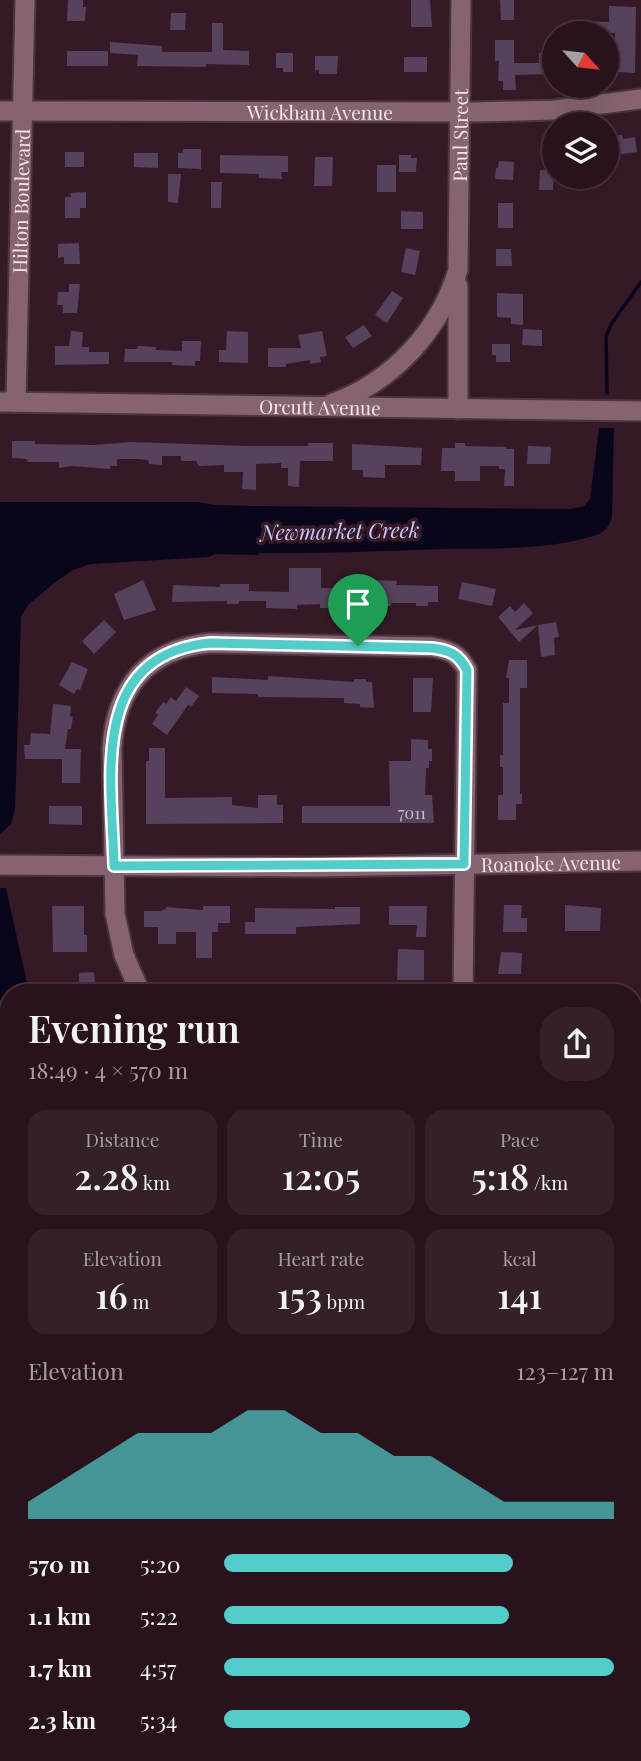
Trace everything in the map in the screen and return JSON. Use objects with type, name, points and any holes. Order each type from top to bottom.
[{"type":"street","name":"Hilton Boulevard","points":[[8,402],[23,111],[25,0]]},
{"type":"street","name":"Paul Street","points":[[458,409],[461,0]]},
{"type":"street","name":"Wickham Avenue","points":[[0,111],[460,113],[555,110],[641,99]]},
{"type":"street","name":"Paul Street","points":[[320,407],[358,392],[406,357],[439,316],[458,270]]},
{"type":"street","name":"Orcutt Avenue","points":[[8,402],[641,411]]},
{"type":"street","points":[[137,984],[124,955],[115,914],[112,748],[114,722],[131,682],[143,669],[157,659],[189,646],[210,643],[432,648],[443,649],[461,659],[467,670],[463,984]]},
{"type":"street","name":"Roanoke Avenue","points":[[0,864],[464,864],[641,860]]},
{"type":"water","points":[[599,428],[614,428],[612,517],[601,533],[580,539],[521,548],[214,554],[209,557],[91,564],[73,570],[28,605],[21,617],[15,810],[11,824],[0,834],[0,502],[197,502],[252,506],[571,509],[584,506],[590,499]]},
{"type":"water","points":[[0,888],[6,888],[27,984],[0,984]]},
{"type":"building","points":[[68,0],[83,0],[83,7],[86,7],[85,21],[67,21]]},
{"type":"building","points":[[411,0],[430,0],[432,27],[411,27]]},
{"type":"building","points":[[500,0],[514,0],[514,20],[501,20]]},
{"type":"building","points":[[609,6],[636,7],[635,73],[620,72],[620,21],[609,21]]},
{"type":"building","points":[[171,13],[186,13],[185,30],[170,30]]},
{"type":"building","points":[[212,23],[223,23],[223,50],[249,51],[249,65],[137,66],[138,55],[110,53],[110,42],[162,46],[162,52],[212,52]]},
{"type":"building","points":[[495,40],[514,40],[514,63],[539,63],[539,53],[542,53],[542,74],[515,75],[516,90],[503,90],[503,81],[498,81],[499,61],[495,61]]},
{"type":"building","points":[[67,51],[108,51],[108,66],[67,66]]},
{"type":"building","points":[[276,53],[293,53],[293,72],[283,72],[283,68],[276,68]]},
{"type":"building","points":[[315,56],[338,56],[337,74],[319,74],[319,70],[315,70]]},
{"type":"building","points":[[404,57],[427,57],[427,72],[404,72]]},
{"type":"building","points":[[619,135],[622,135],[623,139],[635,137],[637,152],[619,154]]},
{"type":"building","points":[[183,149],[201,149],[201,169],[178,168],[178,153],[183,153]]},
{"type":"building","points":[[65,152],[84,152],[84,167],[65,167]]},
{"type":"building","points":[[134,153],[158,153],[158,168],[134,167]]},
{"type":"building","points":[[220,155],[288,156],[288,172],[281,172],[282,179],[259,178],[259,174],[220,173]]},
{"type":"building","points":[[399,155],[417,158],[416,172],[399,172]]},
{"type":"building","points":[[315,157],[333,157],[332,186],[314,186]]},
{"type":"building","points":[[499,161],[514,162],[513,180],[495,179]]},
{"type":"building","points":[[377,165],[396,165],[396,192],[377,192]]},
{"type":"building","points":[[542,170],[542,189],[553,190],[539,190]]},
{"type":"building","points":[[168,174],[181,174],[178,203],[168,202]]},
{"type":"building","points":[[211,182],[222,182],[221,208],[211,208]]},
{"type":"building","points":[[86,192],[86,208],[80,208],[80,218],[65,218],[65,197],[71,197],[70,193]]},
{"type":"building","points":[[498,203],[513,203],[513,228],[498,228]]},
{"type":"building","points":[[401,211],[423,212],[423,229],[401,229]]},
{"type":"building","points":[[79,243],[80,264],[64,264],[64,257],[58,258],[58,244]]},
{"type":"building","points":[[406,248],[420,251],[415,275],[401,272]]},
{"type":"building","points":[[496,249],[511,249],[512,266],[496,266]]},
{"type":"building","points":[[69,284],[80,284],[77,313],[63,313],[63,305],[57,305],[58,292],[69,292]]},
{"type":"building","points":[[392,291],[403,298],[387,323],[375,315]]},
{"type":"building","points":[[497,293],[523,294],[523,325],[511,324],[511,318],[497,317]]},
{"type":"building","points":[[364,325],[372,336],[353,348],[345,337]]},
{"type":"building","points":[[523,329],[542,330],[542,346],[522,345]]},
{"type":"building","points":[[71,331],[83,332],[82,347],[89,347],[89,352],[109,352],[109,364],[55,365],[55,346],[69,346]]},
{"type":"building","points":[[227,331],[248,332],[248,363],[219,362],[219,350],[226,350]]},
{"type":"building","points":[[322,331],[327,356],[320,357],[321,362],[310,364],[310,360],[286,364],[286,367],[268,367],[268,348],[301,348],[298,335]]},
{"type":"building","points":[[182,341],[201,341],[200,361],[195,361],[195,366],[172,365],[172,362],[124,362],[125,349],[137,349],[138,346],[182,351]]},
{"type":"building","points":[[492,344],[510,344],[510,362],[496,362],[496,355],[492,355]]},
{"type":"building","points":[[12,441],[35,441],[35,444],[94,445],[132,442],[248,446],[308,446],[308,443],[333,443],[333,461],[300,461],[299,487],[288,486],[288,468],[281,468],[281,463],[256,464],[256,490],[242,489],[243,472],[224,472],[224,465],[199,466],[196,461],[181,461],[181,456],[162,456],[162,465],[149,464],[148,460],[117,459],[117,466],[110,466],[110,469],[72,466],[59,468],[59,462],[28,462],[26,459],[12,458]]},
{"type":"building","points":[[455,443],[514,449],[514,486],[504,486],[505,469],[499,469],[499,466],[480,466],[480,481],[455,481],[455,471],[441,471],[442,448],[455,448]]},
{"type":"building","points":[[352,444],[422,448],[421,465],[385,465],[385,478],[363,477],[363,470],[352,470]]},
{"type":"building","points":[[528,446],[551,447],[550,464],[527,464]]},
{"type":"building","points":[[289,568],[321,568],[321,588],[371,589],[371,580],[397,581],[396,585],[438,586],[438,602],[428,602],[428,606],[416,606],[416,603],[391,603],[391,606],[333,605],[333,608],[320,608],[320,604],[297,605],[297,609],[266,608],[266,601],[239,601],[239,604],[227,604],[227,601],[172,602],[173,585],[220,587],[220,584],[249,584],[249,591],[289,592]]},
{"type":"building","points":[[143,580],[156,610],[124,620],[114,594]]},
{"type":"building","points":[[462,582],[496,589],[492,606],[458,599]]},
{"type":"building","points":[[524,603],[533,613],[515,630],[538,625],[519,642],[498,617],[510,606],[515,612]]},
{"type":"building","points":[[104,620],[116,632],[94,654],[82,641]]},
{"type":"building","points":[[556,622],[559,637],[554,638],[555,655],[541,657],[538,625]]},
{"type":"building","points":[[509,660],[527,660],[527,688],[520,688],[522,804],[516,804],[516,820],[498,820],[498,795],[503,795],[500,755],[503,755],[503,703],[509,703],[509,678],[506,678]]},
{"type":"building","points":[[72,662],[88,669],[80,690],[77,689],[74,694],[59,685]]},
{"type":"building","points":[[268,676],[354,682],[354,679],[366,679],[366,682],[372,682],[374,708],[344,703],[344,698],[258,697],[258,694],[212,693],[212,677],[268,680]]},
{"type":"building","points":[[413,678],[433,678],[431,712],[413,712]]},
{"type":"building","points":[[186,687],[199,696],[191,707],[188,705],[167,735],[152,724],[158,715],[155,713],[163,702],[166,704],[171,697],[176,701]]},
{"type":"building","points":[[53,704],[71,706],[70,716],[73,717],[65,749],[81,749],[80,783],[62,783],[62,759],[25,759],[24,745],[30,745],[31,733],[50,734]]},
{"type":"building","points":[[411,739],[428,740],[428,749],[432,749],[432,761],[429,761],[429,768],[426,768],[425,795],[432,795],[434,823],[302,823],[302,806],[390,806],[389,761],[411,761]]},
{"type":"building","points":[[149,748],[165,748],[165,798],[232,797],[232,805],[258,808],[258,795],[277,795],[277,805],[283,805],[283,823],[146,824],[146,761],[149,761]]},
{"type":"building","points":[[49,806],[82,806],[82,825],[49,824]]},
{"type":"building","points":[[504,905],[522,905],[521,918],[527,918],[527,932],[503,932]]},
{"type":"building","points":[[565,905],[601,908],[600,931],[565,931]]},
{"type":"building","points":[[52,906],[84,906],[87,952],[53,952]]},
{"type":"building","points":[[203,906],[230,906],[230,923],[218,923],[218,932],[212,932],[212,958],[196,958],[196,932],[176,932],[176,944],[158,944],[158,927],[144,927],[144,911],[160,911],[166,907],[203,910]]},
{"type":"building","points":[[389,906],[427,906],[426,937],[416,937],[417,925],[389,925]]},
{"type":"building","points":[[360,907],[360,924],[296,927],[296,934],[245,934],[245,922],[255,922],[255,908]]},
{"type":"building","points":[[398,949],[424,950],[424,980],[397,980]]},
{"type":"building","points":[[501,952],[522,953],[521,974],[498,974]]},
{"type":"building","points":[[94,972],[95,984],[79,984],[79,973]]},
{"type":"waterway","name":"Newmarket Creek","points":[[607,393],[606,336],[641,282]]},
{"type":"route","points":[[199,644],[358,646],[443,649],[461,659],[467,670],[464,864],[315,867],[114,866],[114,722],[131,682],[143,669],[178,649],[199,644]]}]
